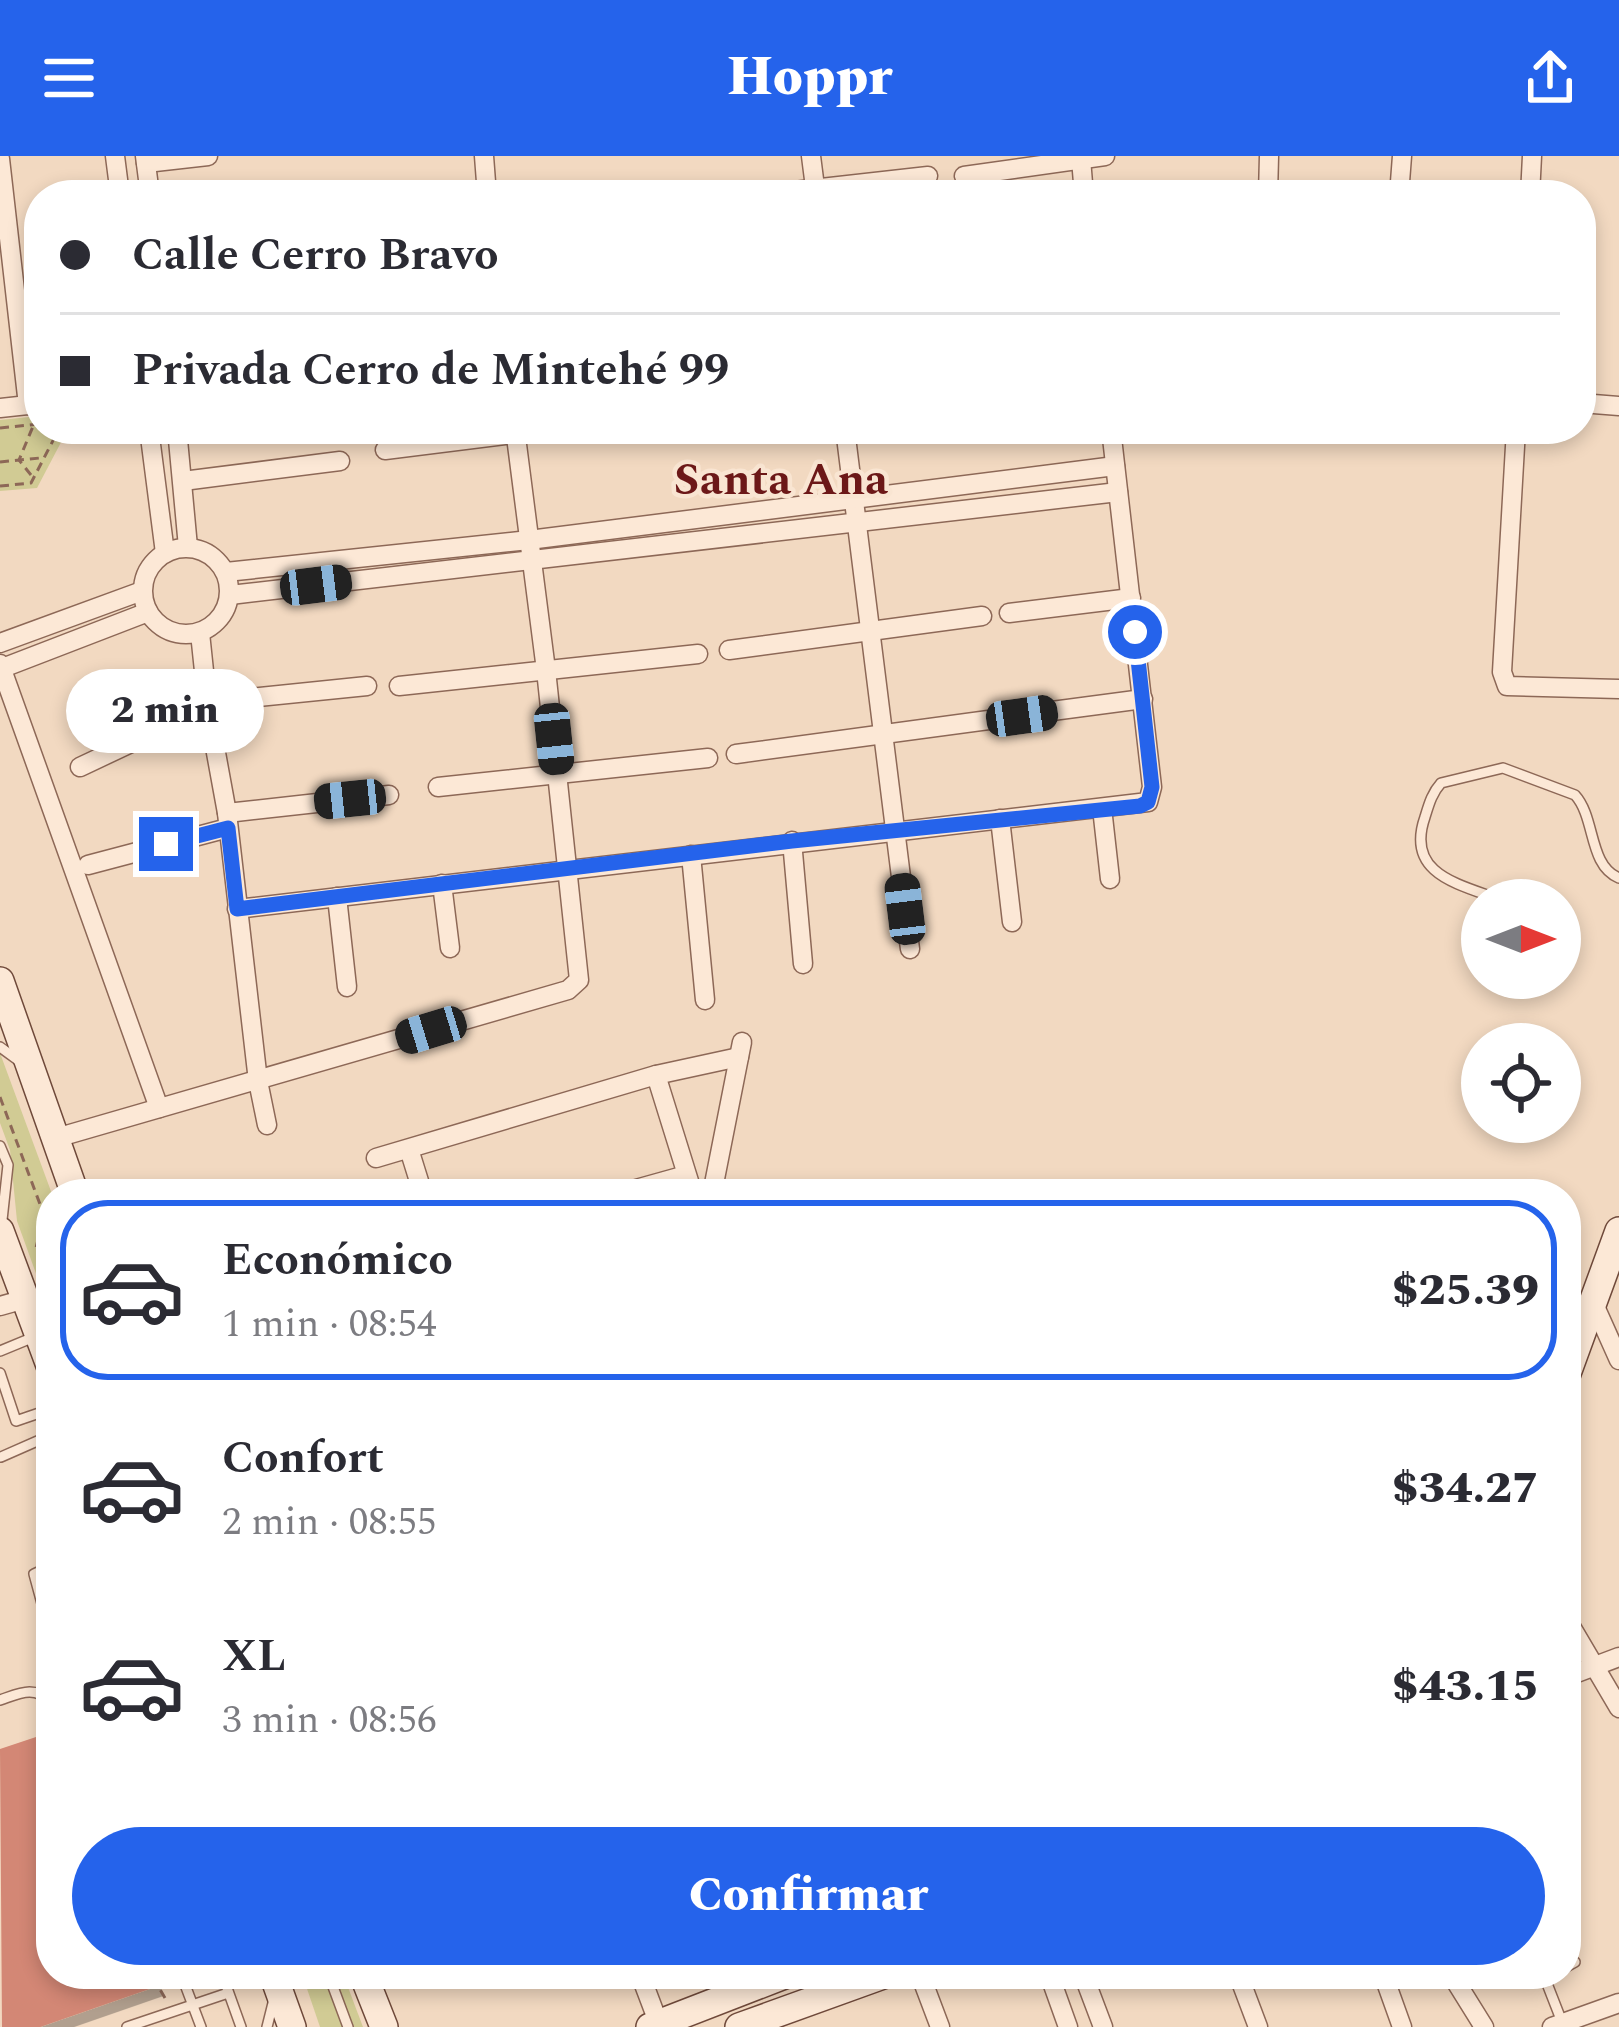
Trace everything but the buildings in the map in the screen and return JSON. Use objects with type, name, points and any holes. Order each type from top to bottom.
[{"type":"main road","points":[[0,981],[70,1179]]},
{"type":"main road","points":[[1581,1335],[1619,1231]]},
{"type":"main road","points":[[0,1232],[36,1327]]},
{"type":"main road","points":[[277,1989],[292,2027]]},
{"type":"main road","points":[[369,1989],[384,2027]]},
{"type":"main road","points":[[656,2026],[749,1989]]},
{"type":"main road","points":[[739,2027],[799,2017],[856,1989]]},
{"type":"street","points":[[146,159],[208,156]]},
{"type":"street","points":[[964,176],[1105,156]]},
{"type":"street","points":[[1081,159],[1083,180]]},
{"type":"street","points":[[0,160],[24,334]]},
{"type":"street","points":[[900,180],[928,176]]},
{"type":"street","points":[[151,444],[164,553]]},
{"type":"street","points":[[179,444],[188,547]]},
{"type":"street","points":[[385,451],[433,444]]},
{"type":"street","points":[[56,1138],[574,988],[581,973],[517,444]]},
{"type":"street","points":[[847,444],[910,949]]},
{"type":"street","points":[[237,909],[1148,802],[1152,787],[1113,444]]},
{"type":"street","points":[[1515,444],[1502,672],[1508,686],[1619,689]]},
{"type":"street","points":[[183,481],[340,461]]},
{"type":"street","points":[[226,572],[529,540],[1115,466]]},
{"type":"street","points":[[230,595],[1118,491]]},
{"type":"street","points":[[188,547],[216,558],[226,572],[230,595],[215,625],[181,635],[163,628],[148,612],[142,591],[147,571],[164,553],[188,547]]},
{"type":"street","points":[[0,643],[142,591]]},
{"type":"street","points":[[1009,613],[1131,598]]},
{"type":"street","points":[[148,612],[0,667],[159,1108]]},
{"type":"street","points":[[729,650],[982,616]]},
{"type":"street","points":[[200,633],[228,821],[257,1082],[267,1125]]},
{"type":"street","points":[[399,686],[698,654]]},
{"type":"street","points":[[80,767],[220,701],[367,686]]},
{"type":"street","points":[[1022,716],[1143,699]]},
{"type":"street","points":[[736,754],[996,719]]},
{"type":"street","points":[[438,787],[708,758]]},
{"type":"street","points":[[88,865],[228,821],[389,795]]},
{"type":"street","points":[[1102,808],[1110,879]]},
{"type":"street","points":[[1000,819],[1012,922]]},
{"type":"street","points":[[792,841],[803,964]]},
{"type":"street","points":[[691,855],[705,1000]]},
{"type":"street","points":[[442,884],[450,948]]},
{"type":"street","points":[[337,897],[347,988]]},
{"type":"street","points":[[376,1158],[740,1049],[715,1179]]},
{"type":"street","points":[[656,1075],[688,1179]]},
{"type":"street","points":[[409,1149],[418,1179]]},
{"type":"street","points":[[669,1179],[686,1174]]},
{"type":"street","points":[[1593,1302],[1619,1360]]},
{"type":"street","points":[[1581,1644],[1619,1708]]},
{"type":"street","points":[[1581,1671],[1619,1657]]},
{"type":"street","points":[[645,1989],[656,2026]]},
{"type":"street","points":[[926,1989],[940,2027]]},
{"type":"street","points":[[1054,1989],[1068,2027]]},
{"type":"street","points":[[1089,1989],[1103,2027]]},
{"type":"street","points":[[1244,1989],[1258,2027]]},
{"type":"street","points":[[1388,1989],[1402,2027]]},
{"type":"street","points":[[1460,1989],[1484,2027]]},
{"type":"street","points":[[1558,2025],[1619,2003]]},
{"type":"lane","points":[[1461,885],[1442,878],[1417,839],[1434,790],[1441,783],[1503,768],[1575,795],[1583,803],[1602,865],[1619,878]]},
{"type":"lane","points":[[0,1047],[31,1070]]},
{"type":"lane","points":[[0,1146],[8,1166],[0,1232]]},
{"type":"lane","points":[[0,1351],[36,1336]]},
{"type":"lane","points":[[0,1373],[16,1421],[36,1414]]},
{"type":"lane","points":[[1,1457],[36,1442]]},
{"type":"lane","points":[[0,1700],[36,1691]]},
{"type":"lane","points":[[186,1989],[201,2027]]},
{"type":"lane","points":[[227,1989],[241,2027]]},
{"type":"lane","points":[[267,2027],[272,1989]]},
{"type":"lane","points":[[334,1989],[348,2027]]},
{"type":"lane","points":[[1548,1989],[1558,2025]]},
{"type":"lane","points":[[127,2027],[228,1993]]},
{"type":"path","points":[[19,460],[25,444]]},
{"type":"path","points":[[0,486],[31,483],[51,444]]},
{"type":"path","points":[[0,462],[44,458]]},
{"type":"path","points":[[19,460],[34,477]]},
{"type":"path","points":[[0,1096],[36,1192]]},
{"type":"path","points":[[25,1299],[36,1252]]},
{"type":"shaded area","points":[[24,418],[24,444],[60,444],[37,488],[0,491],[0,420]]},
{"type":"shaded area","points":[[0,1053],[46,1179],[36,1179],[36,1274],[17,1221],[10,1150],[0,1123]]},
{"type":"shaded area","points":[[307,1989],[349,1989],[363,2027],[320,2027]]},
{"type":"district","name":"Santa Ana","points":[[781,478]]},
{"type":"route","points":[[166,844],[228,828],[237,909],[792,841],[1140,806],[1148,802],[1152,787],[1135,632]]}]
